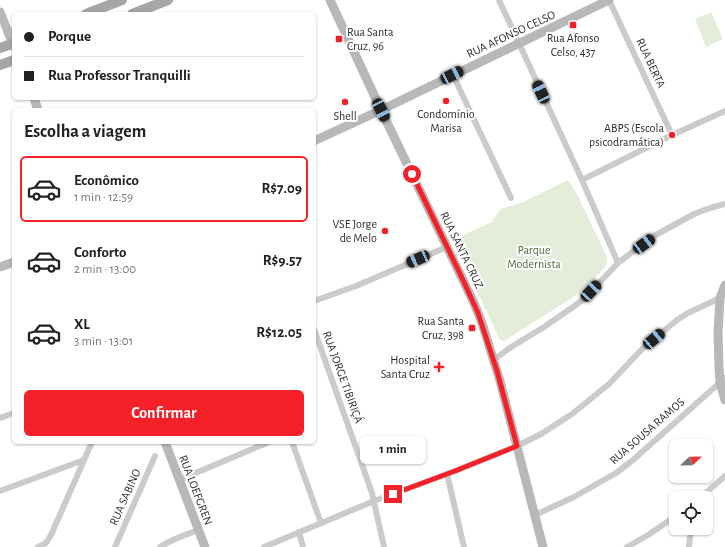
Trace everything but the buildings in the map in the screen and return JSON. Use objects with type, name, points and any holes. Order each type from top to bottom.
[{"type":"main road","points":[[91,12],[122,0]]},
{"type":"main road","points":[[137,12],[168,0]]},
{"type":"main road","points":[[0,48],[12,45]]},
{"type":"main road","points":[[0,65],[12,61]]},
{"type":"street","name":"RUA SANTA CRUZ","points":[[330,0],[474,303],[482,323],[517,446],[543,547]]},
{"type":"street","points":[[499,0],[582,180],[618,263]]},
{"type":"street","name":"RUA AFONSO CELSO","points":[[316,140],[520,44],[609,0]]},
{"type":"street","name":"RUA BERTA","points":[[609,0],[672,135]]},
{"type":"street","points":[[0,12],[12,39]]},
{"type":"street","points":[[452,75],[511,198]]},
{"type":"street","points":[[582,180],[672,135],[725,111]]},
{"type":"street","points":[[492,356],[508,349],[544,327],[584,299],[618,263],[660,232],[694,214],[725,204]]},
{"type":"street","points":[[316,300],[356,286],[447,247]]},
{"type":"street","points":[[0,267],[12,263]]},
{"type":"street","points":[[725,285],[720,298],[718,367],[723,380],[725,400]]},
{"type":"street","points":[[264,547],[374,501],[517,446],[541,434],[572,414],[609,384],[644,347],[672,324],[688,313],[720,298]]},
{"type":"street","name":"RUA JORGE TIBIRIÇÁ","points":[[316,335],[374,501],[384,547]]},
{"type":"street","name":"RUA SOUSA RAMOS","points":[[535,515],[574,497],[616,473],[633,460],[723,380]]},
{"type":"street","points":[[0,418],[12,414]]},
{"type":"street","points":[[38,547],[46,542],[51,535],[91,444]]},
{"type":"street","name":"RUA LOEFGREN","points":[[166,444],[205,547]]},
{"type":"street","points":[[178,476],[264,444]]},
{"type":"street","points":[[293,444],[321,523]]},
{"type":"street","name":"RUA SABINO","points":[[115,547],[155,456]]},
{"type":"street","points":[[0,491],[84,460]]},
{"type":"street","points":[[447,474],[464,547]]},
{"type":"street","points":[[708,491],[725,476]]},
{"type":"street","points":[[627,547],[669,521]]},
{"type":"street","points":[[160,547],[167,542],[199,530]]},
{"type":"street","points":[[299,532],[303,547]]},
{"type":"street","points":[[689,547],[690,535]]},
{"type":"green space","points":[[711,12],[723,39],[706,47],[695,19]]},
{"type":"green space","name":"Parque Modernista","points":[[568,180],[576,192],[607,257],[606,266],[592,281],[572,298],[504,341],[500,340],[453,240],[491,222],[501,209],[523,202]]},
{"type":"place","name":"Rua Afonso Celso, 437","points":[[573,25]]},
{"type":"place","name":"Rua Santa Cruz, 96","points":[[339,39]]},
{"type":"place","name":"Condomínio Marisa","points":[[446,101]]},
{"type":"place","name":"Shell","points":[[345,102]]},
{"type":"place","name":"ABPS (Escola psicodramática)","points":[[672,135]]},
{"type":"place","name":"VSE Jorge de Melo","points":[[385,231]]},
{"type":"place","name":"Rua Santa Cruz, 398","points":[[472,328]]},
{"type":"place","name":"Hospital Santa Cruz","points":[[439,367]]},
{"type":"route","points":[[393,494],[517,446],[497,371],[482,323],[474,303],[412,174]]}]
